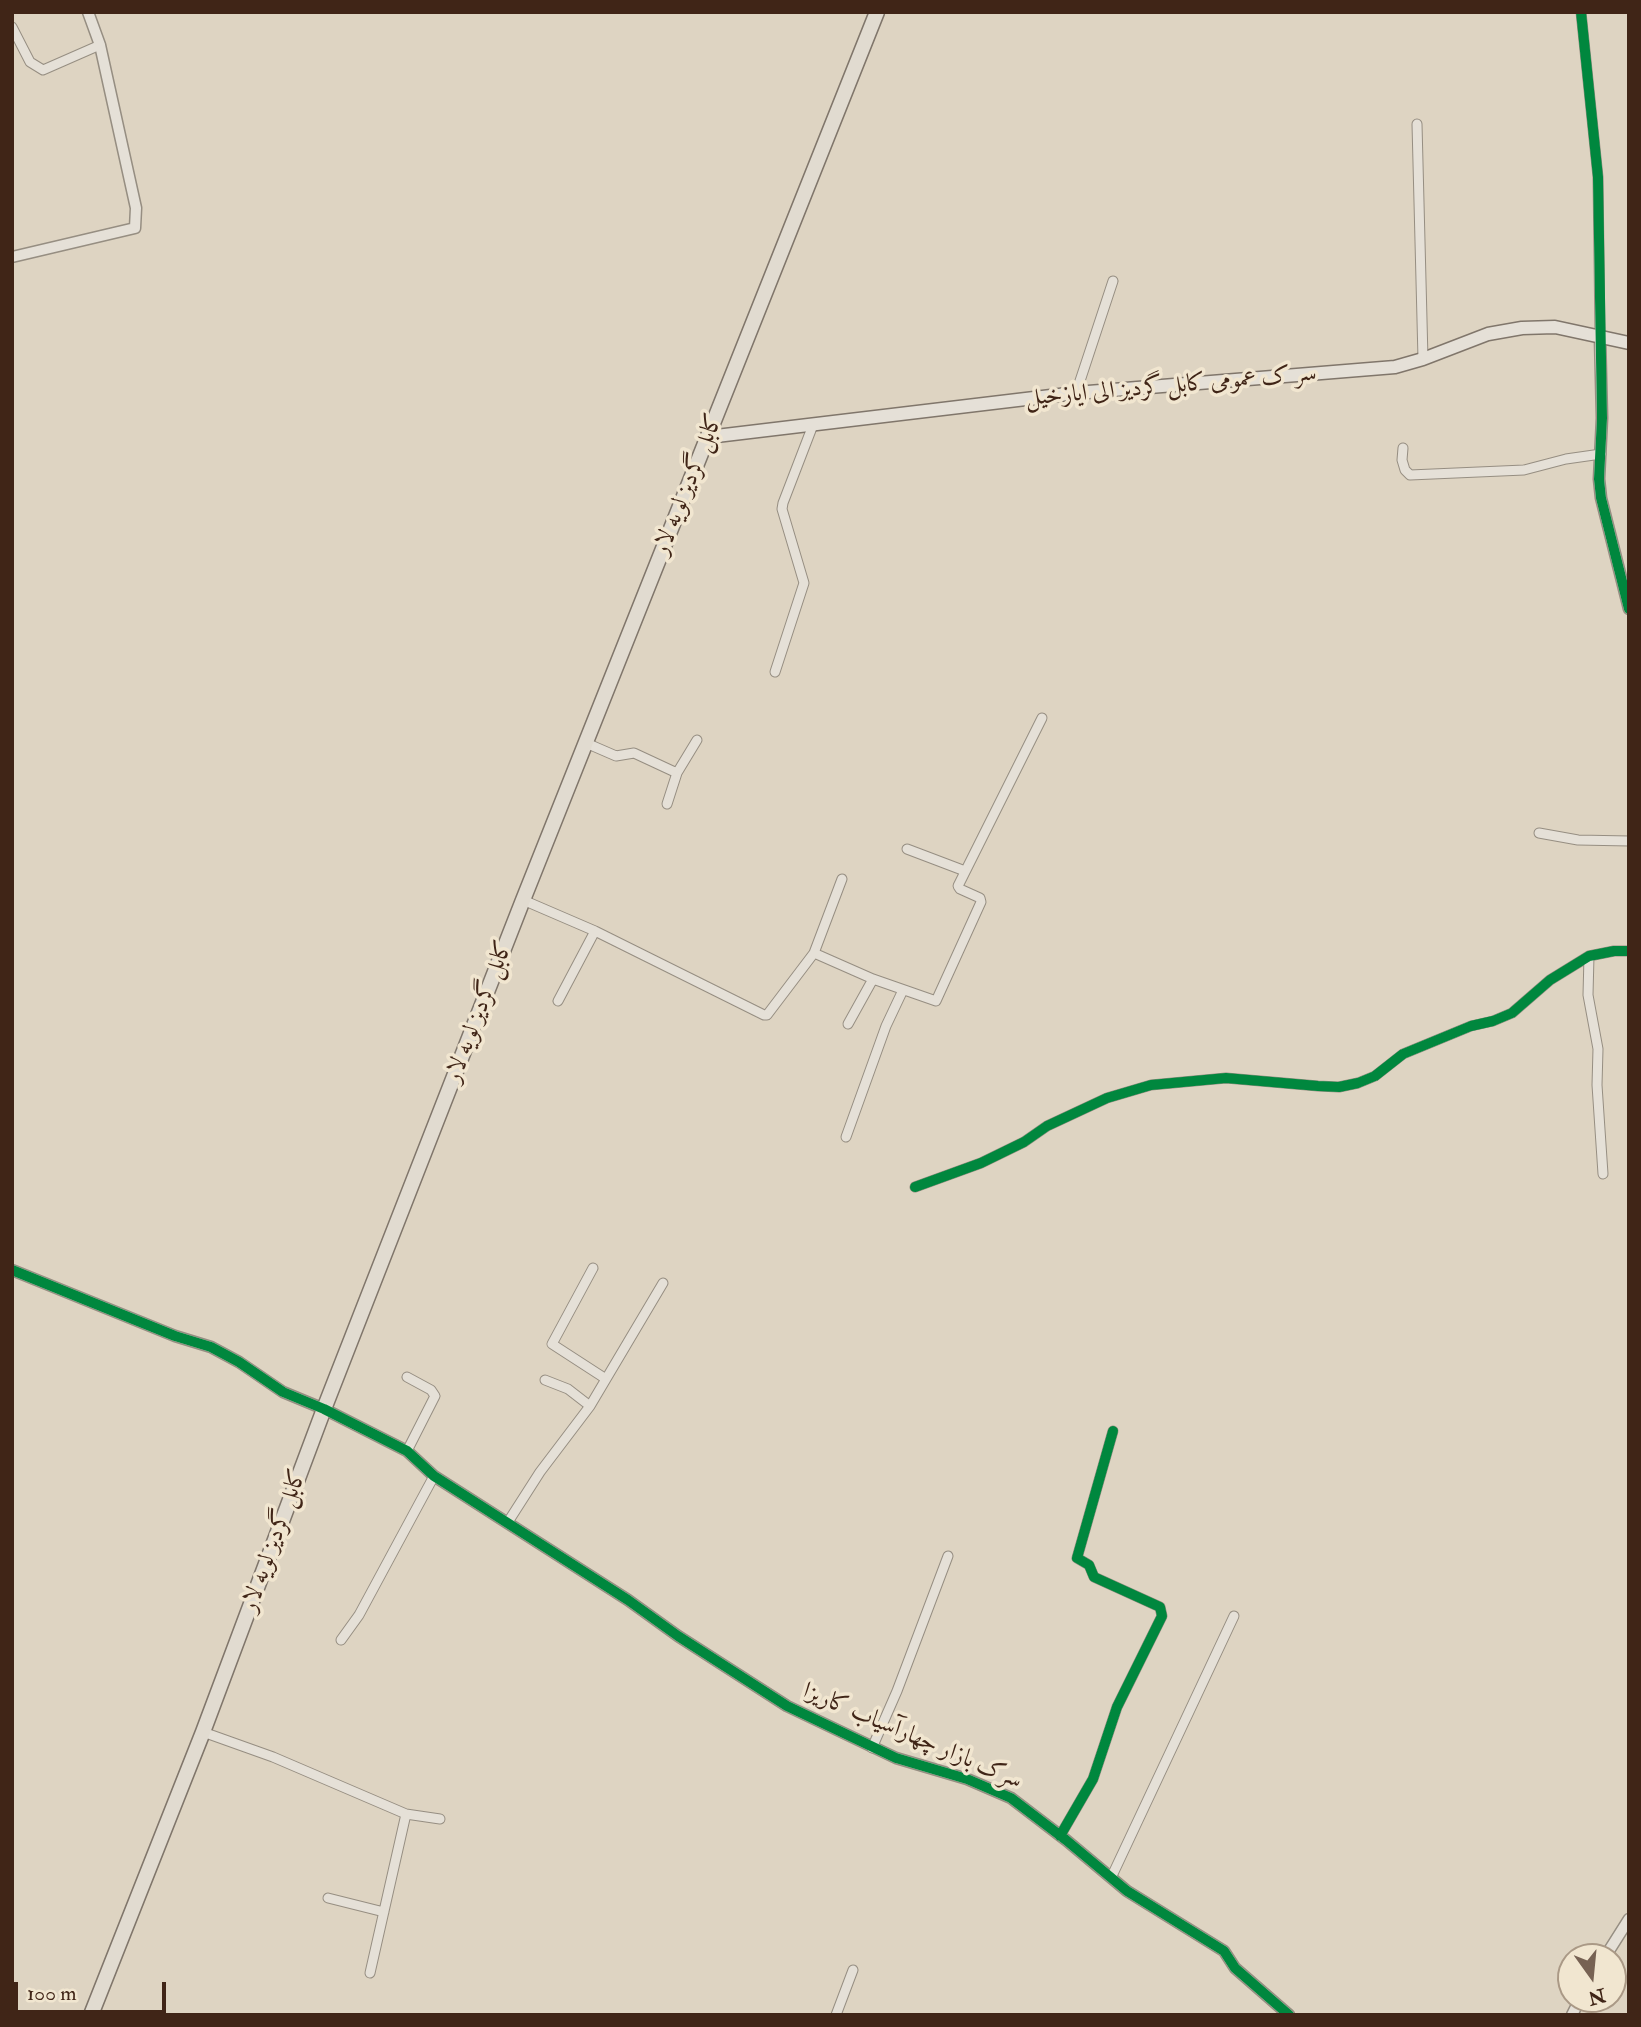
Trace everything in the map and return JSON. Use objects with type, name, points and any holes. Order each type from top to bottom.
[{"type":"highway","name":"کابل گردیز لویه لار","points":[[91,2015],[203,1732],[324,1409],[523,900],[877,12]]},
{"type":"main road","name":"سر ک عمومی کابل گردیز الی ایازخیل","points":[[708,438],[1076,393],[1395,367],[1488,334],[1522,328],[1555,327],[1629,343]]},
{"type":"street","points":[[12,257],[135,228],[136,208],[100,45],[88,12]]},
{"type":"street","points":[[1581,12],[1598,177],[1599,479],[1601,498],[1629,609]]},
{"type":"street","points":[[12,27],[30,62],[43,70],[100,45]]},
{"type":"street","points":[[1418,124],[1423,359]]},
{"type":"street","points":[[1076,393],[1113,281]]},
{"type":"street","points":[[775,672],[803,583],[782,509],[813,425]]},
{"type":"street","points":[[1403,448],[1402,460],[1410,475],[1524,470],[1566,458],[1601,454]]},
{"type":"street","points":[[814,953],[873,979],[936,1001],[981,902],[980,898],[958,888],[1042,718]]},
{"type":"street","points":[[667,804],[677,773],[697,740]]},
{"type":"street","points":[[586,743],[615,756],[634,754],[677,773]]},
{"type":"street","points":[[1539,833],[1578,840],[1629,841]]},
{"type":"street","points":[[906,849],[965,871]]},
{"type":"street","points":[[523,900],[594,931],[767,1015],[814,953],[842,879]]},
{"type":"street","points":[[558,1001],[594,931]]},
{"type":"street","points":[[915,1187],[981,1163],[1024,1143],[1047,1126],[1107,1098],[1151,1085],[1226,1079],[1339,1087],[1358,1083],[1375,1076],[1403,1054],[1471,1026],[1512,1013],[1550,980],[1589,956],[1629,951]]},
{"type":"street","points":[[1589,956],[1588,995],[1598,1049],[1597,1085],[1604,1174]]},
{"type":"street","points":[[848,1024],[873,979]]},
{"type":"street","points":[[846,1137],[886,1026],[903,990]]},
{"type":"street","points":[[593,1268],[552,1344],[606,1379]]},
{"type":"street","name":"سرک بازار چهارآسیاب کاریزا","points":[[12,1270],[175,1336],[211,1347],[239,1362],[283,1392],[324,1409],[407,1451],[434,1476],[787,1706],[896,1758],[967,1779],[1011,1798],[1127,1891],[1224,1951],[1235,1968],[1289,2015]]},
{"type":"street","points":[[508,1522],[540,1472],[590,1406],[663,1283]]},
{"type":"street","points":[[407,1377],[431,1390],[435,1396],[407,1451]]},
{"type":"street","points":[[545,1380],[568,1390],[590,1406]]},
{"type":"street","points":[[1060,1836],[1093,1779],[1117,1707],[1162,1616],[1160,1607],[1094,1577],[1088,1565],[1077,1558],[1113,1431]]},
{"type":"street","points":[[341,1640],[359,1615],[434,1476]]},
{"type":"street","points":[[872,1748],[897,1691],[948,1556]]},
{"type":"street","points":[[1111,1878],[1234,1616]]},
{"type":"street","points":[[203,1732],[273,1757],[406,1814],[440,1819]]},
{"type":"street","points":[[370,1973],[406,1814]]},
{"type":"street","points":[[328,1898],[384,1912]]},
{"type":"street","points":[[1614,1943],[1629,1919]]},
{"type":"street","points":[[836,2015],[853,1970]]},
{"type":"cycle path","points":[[1581,12],[1598,177],[1602,418],[1599,479],[1601,498],[1629,609]]},
{"type":"cycle path","points":[[915,1187],[981,1163],[1024,1142],[1047,1126],[1107,1098],[1151,1085],[1226,1078],[1339,1087],[1358,1083],[1375,1076],[1403,1054],[1471,1026],[1512,1013],[1550,980],[1589,956],[1629,951]]},
{"type":"cycle path","points":[[12,1270],[175,1336],[211,1347],[239,1362],[283,1392],[324,1409],[407,1451],[434,1476],[787,1706],[896,1758],[967,1779],[1011,1798],[1127,1891],[1224,1951],[1235,1968],[1289,2015]]},
{"type":"cycle path","points":[[1060,1836],[1093,1779],[1117,1707],[1162,1616],[1160,1607],[1094,1577],[1089,1565],[1077,1558],[1113,1431]]}]
